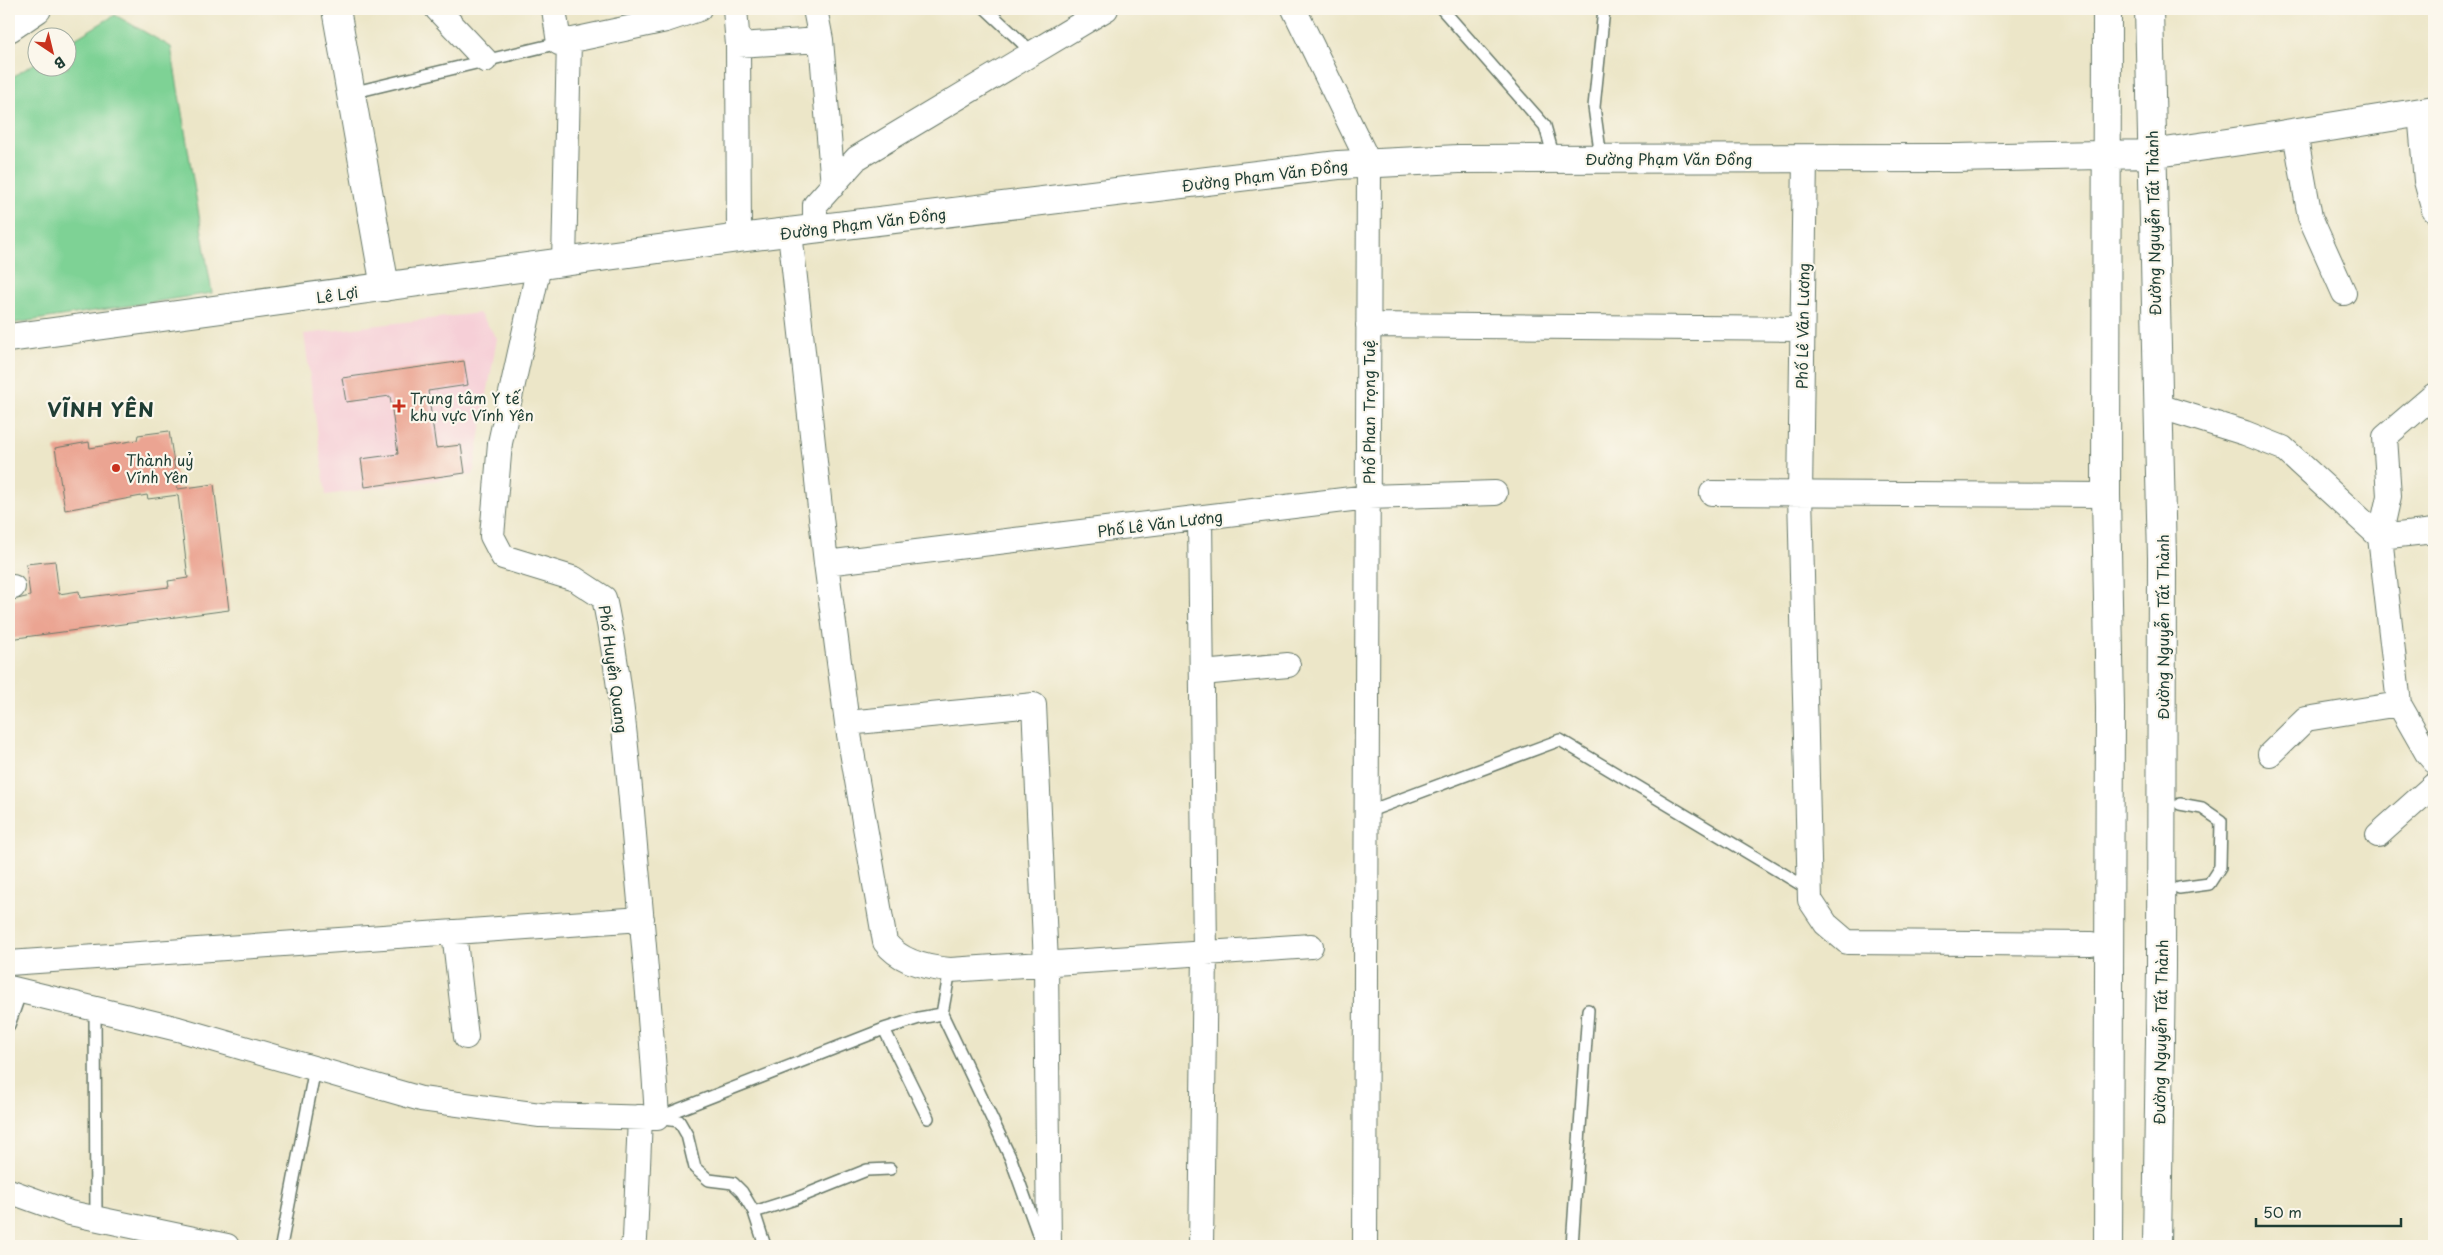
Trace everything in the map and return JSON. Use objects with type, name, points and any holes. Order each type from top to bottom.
[{"type":"main road","points":[[9,28],[37,9]]},
{"type":"main road","points":[[336,9],[385,287]]},
{"type":"main road","points":[[2107,9],[2106,495],[2110,708],[2108,1246]]},
{"type":"main road","name":"Đường Nguyễn Tất Thành","points":[[2149,9],[2158,406],[2162,707],[2157,1246]]},
{"type":"main road","name":"Đường Phạm Văn Đồng","points":[[385,287],[739,238],[1338,165],[1459,159],[1954,158],[2151,154],[2427,111]]},
{"type":"main road","name":"Lê Lợi","points":[[9,338],[385,287]]},
{"type":"main road","points":[[2162,707],[2180,804],[2173,1246]]},
{"type":"main road","points":[[2091,1246],[2091,797],[2110,708]]},
{"type":"street","points":[[437,9],[485,60]]},
{"type":"street","name":"Phố Huyền Quang","points":[[554,9],[564,41],[552,264],[500,442],[492,536],[503,557],[575,579],[604,598],[613,640],[642,918],[648,1117],[637,1162],[635,1239],[632,1246]]},
{"type":"street","points":[[564,41],[666,20],[699,9]]},
{"type":"street","points":[[735,9],[738,45],[739,238]]},
{"type":"street","points":[[815,9],[820,40],[833,186]]},
{"type":"street","points":[[1106,9],[857,158],[815,205],[802,230],[826,563],[847,723],[885,942],[895,953],[927,968],[950,970],[1311,946]]},
{"type":"street","points":[[1294,9],[1369,164]]},
{"type":"street","points":[[738,45],[820,40]]},
{"type":"street","points":[[2427,111],[2426,181],[2434,210]]},
{"type":"street","points":[[2295,133],[2310,217],[2344,293]]},
{"type":"street","name":"Phố Lê Văn Lương","points":[[1806,158],[1800,494],[1810,900],[1826,924],[1847,942],[2091,944]]},
{"type":"street","name":"Phố Phan Trọng Tuệ","points":[[1365,1246],[1369,164]]},
{"type":"street","points":[[1368,325],[1802,329]]},
{"type":"street","points":[[2434,395],[2386,437],[2389,496],[2380,537],[2399,704],[2427,753],[2434,761]]},
{"type":"street","points":[[2158,406],[2245,433],[2282,448],[2380,537],[2434,531]]},
{"type":"street","name":"Phố Lê Văn Lương","points":[[826,563],[1368,497],[1495,493]]},
{"type":"street","points":[[1712,494],[2106,495]]},
{"type":"street","points":[[1200,518],[1205,953],[1201,1246]]},
{"type":"street","points":[[1202,673],[1288,665]]},
{"type":"street","points":[[2270,754],[2306,719],[2399,704]]},
{"type":"street","points":[[847,723],[1034,705],[1046,963],[1049,1246]]},
{"type":"street","points":[[2378,835],[2434,785]]},
{"type":"street","points":[[9,963],[642,918]]},
{"type":"street","points":[[454,932],[466,1037]]},
{"type":"street","points":[[15,990],[178,1029],[421,1099],[540,1115],[648,1117]]},
{"type":"street","points":[[9,1191],[70,1213],[227,1246]]},
{"type":"lane","points":[[986,9],[1033,53]]},
{"type":"lane","points":[[1442,9],[1545,126],[1554,158]]},
{"type":"lane","points":[[1601,158],[1594,106],[1604,9]]},
{"type":"lane","points":[[351,93],[564,41]]},
{"type":"lane","points":[[1367,812],[1560,740],[1810,890]]},
{"type":"lane","points":[[2179,888],[2209,884],[2220,867],[2222,846],[2221,821],[2202,808],[2180,804]]},
{"type":"lane","points":[[950,970],[942,1014],[1011,1159],[1042,1246]]},
{"type":"lane","points":[[9,1025],[15,990]]},
{"type":"lane","points":[[95,1008],[96,1218]]},
{"type":"lane","points":[[1572,1246],[1588,1010]]},
{"type":"lane","points":[[648,1117],[884,1029],[920,1018],[942,1014]]},
{"type":"lane","points":[[884,1029],[928,1118]]},
{"type":"lane","points":[[281,1246],[315,1068]]},
{"type":"lane","points":[[648,1117],[679,1121],[687,1135],[695,1168],[709,1180],[733,1183],[742,1192],[754,1212],[765,1246]]},
{"type":"lane","points":[[754,1212],[796,1199],[867,1170],[890,1169]]},
{"type":"shaded area","name":"Trung tâm Y tế khu vực Vĩnh Yên","points":[[479,313],[497,338],[473,475],[326,495],[304,334]]},
{"type":"green space","points":[[115,15],[171,47],[212,293],[9,324],[9,79],[28,67],[28,78],[78,78],[78,37]]},
{"type":"building","points":[[464,361],[468,385],[428,391],[436,448],[461,445],[465,473],[365,487],[361,459],[398,454],[390,396],[346,402],[342,378]]},
{"type":"building","points":[[169,431],[178,489],[214,484],[229,610],[9,639],[9,601],[30,596],[26,564],[55,561],[59,594],[79,591],[80,598],[169,587],[168,581],[188,578],[178,495],[148,499],[147,495],[65,510],[55,448],[89,442],[90,448],[137,440],[138,435]]},
{"type":"place","name":"Trung tâm Y tế khu vực Vĩnh Yên","points":[[399,406]]},
{"type":"place","name":"Thành uỷ Vĩnh Yên","points":[[116,468]]},
{"type":"district","name":"VĨNH YÊN","points":[[101,409]]}]
